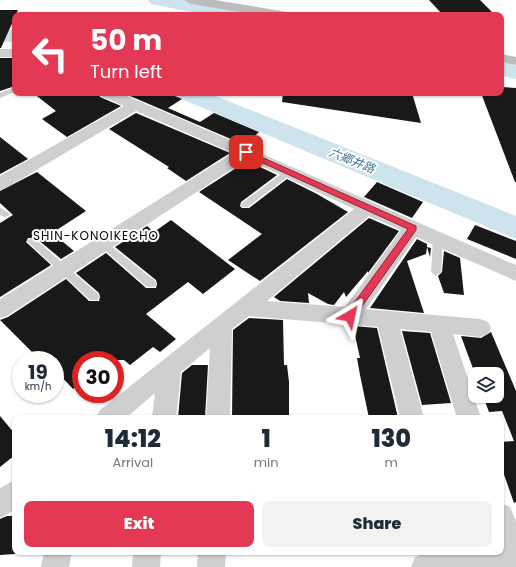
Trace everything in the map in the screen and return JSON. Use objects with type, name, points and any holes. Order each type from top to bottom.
[{"type":"main road","points":[[191,0],[263,12]]},
{"type":"main road","points":[[504,59],[516,61]]},
{"type":"street","points":[[0,53],[12,53]]},
{"type":"street","points":[[112,96],[246,152],[367,208],[516,273]]},
{"type":"street","points":[[0,184],[134,106]]},
{"type":"street","points":[[0,310],[246,152]]},
{"type":"street","points":[[112,415],[367,208]]},
{"type":"street","points":[[350,316],[413,228]]},
{"type":"street","points":[[245,307],[480,328]]},
{"type":"street","points":[[387,320],[411,415]]},
{"type":"street","points":[[439,325],[468,415]]},
{"type":"street","points":[[218,415],[222,326]]},
{"type":"street","points":[[164,415],[170,368]]},
{"type":"street","points":[[0,505],[12,495]]},
{"type":"street","points":[[440,562],[516,562],[504,525]]},
{"type":"street","points":[[55,567],[57,555]]},
{"type":"street","points":[[146,567],[148,555]]},
{"type":"street","points":[[211,567],[212,555]]},
{"type":"lane","points":[[0,96],[12,90]]},
{"type":"lane","points":[[245,205],[288,172]]},
{"type":"lane","points":[[436,272],[438,239]]},
{"type":"lane","points":[[32,241],[94,297]]},
{"type":"lane","points":[[103,244],[151,284]]},
{"type":"building","points":[[429,0],[480,0],[492,12],[440,12]]},
{"type":"building","points":[[0,10],[18,10],[17,12],[12,12],[12,23],[0,48]]},
{"type":"building","points":[[0,58],[12,58],[12,87],[0,91]]},
{"type":"building","points":[[504,87],[516,88],[515,182],[482,96],[504,96]]},
{"type":"building","points":[[37,96],[100,96],[121,106],[67,137],[42,119],[56,111]]},
{"type":"building","points":[[130,96],[175,96],[182,99],[168,108],[200,122],[214,113],[259,132],[245,145]]},
{"type":"building","points":[[283,96],[413,96],[421,123],[282,102]]},
{"type":"building","points":[[136,113],[230,153],[186,181],[167,168],[169,167],[109,129]]},
{"type":"building","points":[[0,137],[28,159],[0,174]]},
{"type":"building","points":[[247,161],[277,175],[241,202],[240,206],[242,208],[249,208],[287,179],[348,212],[260,281],[228,260],[262,234],[199,192]]},
{"type":"building","points":[[37,172],[86,211],[52,233],[74,251],[61,259],[36,238],[28,238],[26,242],[51,265],[0,297],[0,223],[13,215],[0,203],[0,191]]},
{"type":"building","points":[[377,182],[423,202],[412,218],[364,197]]},
{"type":"building","points":[[369,218],[399,231],[368,273],[368,271],[346,297],[344,292],[334,305],[328,304],[308,293],[309,303],[280,301],[274,297]]},
{"type":"building","points":[[171,220],[235,269],[203,294],[188,282],[146,314],[176,339],[160,352],[153,347],[130,365],[124,360],[124,351],[72,351],[72,388],[64,380],[64,351],[31,351],[0,320],[8,317],[66,279],[89,301],[99,301],[99,293],[76,273],[106,253],[146,288],[156,288],[156,280],[115,247],[147,226],[154,232]]},
{"type":"building","points":[[475,225],[516,241],[516,259],[467,239]]},
{"type":"building","points":[[417,239],[427,244],[426,254],[407,261],[424,313],[370,308]]},
{"type":"building","points":[[427,247],[431,248],[430,257]]},
{"type":"building","points":[[444,251],[460,258],[464,295],[444,293],[438,276],[442,272]]},
{"type":"building","points":[[249,318],[283,320],[284,365],[287,365],[289,382],[289,415],[232,415],[233,330]]},
{"type":"building","points":[[353,326],[377,328],[397,415],[368,415],[357,358],[360,358]]},
{"type":"building","points":[[402,331],[430,333],[451,403],[422,405]]},
{"type":"building","points":[[491,332],[516,391],[516,502],[514,503],[504,475],[504,442],[514,441],[502,411],[489,412],[486,403],[504,403],[504,367],[472,367],[461,336],[481,338]]},
{"type":"building","points":[[192,365],[208,365],[205,415],[178,415],[182,373]]},
{"type":"building","points":[[0,416],[12,430],[12,457],[0,467]]},
{"type":"building","points":[[7,516],[12,516],[12,554],[0,555],[0,519]]},
{"type":"waterway","points":[[158,0],[224,12]]},
{"type":"waterway","name":"六郷井路","points":[[0,36],[12,36]]},
{"type":"waterway","points":[[504,70],[516,72]]},
{"type":"waterway","name":"六郷井路","points":[[194,96],[516,228]]},
{"type":"district","name":"SHIN-KONOIKECHO","points":[[96,235]]},
{"type":"route","points":[[246,152],[413,228],[350,316]]}]
